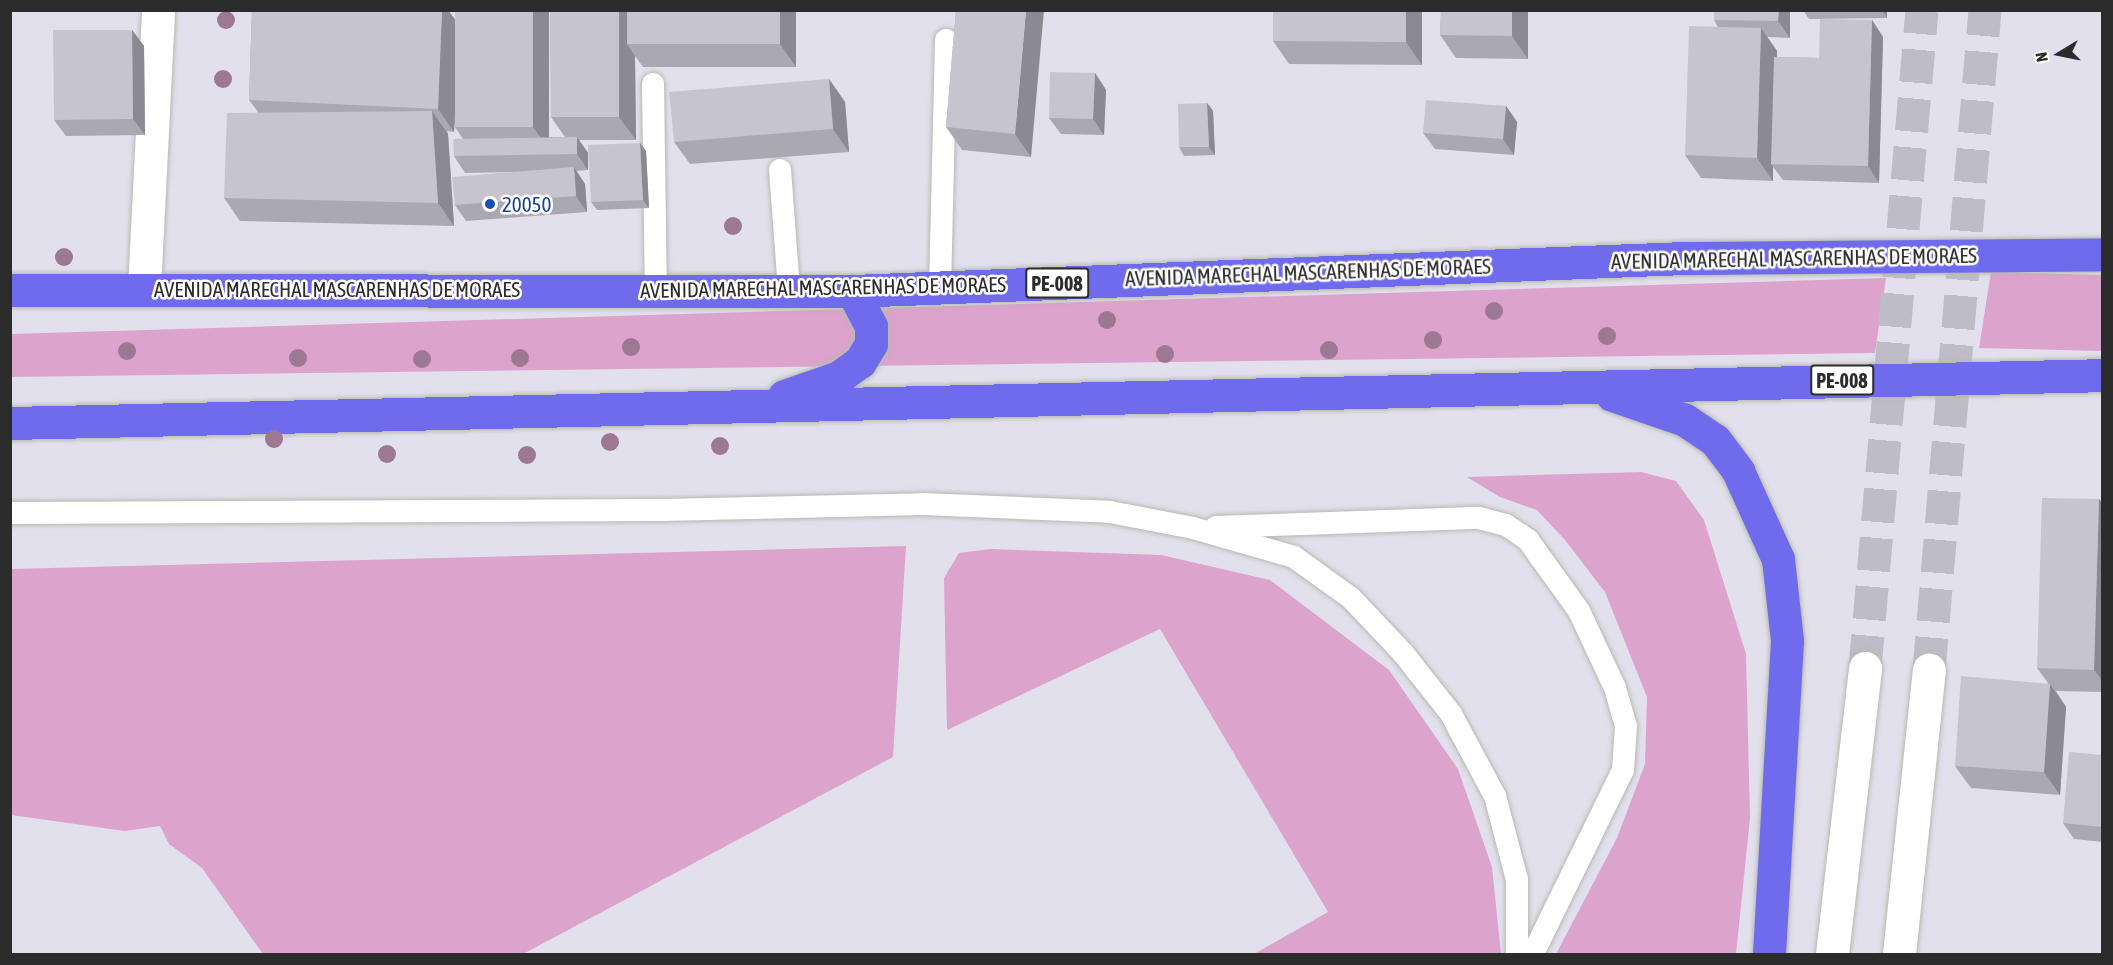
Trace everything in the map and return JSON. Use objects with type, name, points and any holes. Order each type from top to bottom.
[{"type":"highway","name":"AVENIDA MARECHAL MASCARENHAS DE MORAES","points":[[10,290],[852,291],[1685,258],[2103,254]]},
{"type":"highway","points":[[745,406],[801,392],[839,377],[860,362],[871,344],[871,326],[852,291]]},
{"type":"highway","name":"PE-008","points":[[10,423],[2103,375]]},
{"type":"highway","points":[[1582,386],[1665,412],[1715,440],[1738,471],[1778,559],[1787,641],[1770,954]]},
{"type":"main road","points":[[144,289],[158,10]]},
{"type":"main road","points":[[1832,954],[1864,668]]},
{"type":"main road","points":[[1899,954],[1929,670]]},
{"type":"lane","points":[[940,287],[946,40]]},
{"type":"lane","points":[[653,84],[656,290]]},
{"type":"lane","points":[[780,170],[789,291]]},
{"type":"lane","points":[[10,513],[664,510],[923,504],[1110,512],[1193,528],[1294,557],[1351,598],[1403,653],[1451,714],[1495,796],[1517,880],[1517,954]]},
{"type":"lane","points":[[1193,528],[1479,518],[1506,525],[1528,540],[1579,611],[1615,688],[1626,726],[1623,770],[1533,954]]},
{"type":"shaded area","points":[[1991,272],[2102,275],[2102,351],[1979,348]]},
{"type":"shaded area","points":[[1886,278],[1875,353],[11,377],[10,334]]},
{"type":"shaded area","points":[[1641,472],[1676,481],[1704,520],[1746,654],[1750,818],[1736,954],[1556,954],[1617,838],[1645,764],[1647,697],[1605,592],[1565,540],[1537,510],[1500,497],[1467,477]]},
{"type":"shaded area","points":[[906,546],[893,757],[523,954],[263,954],[202,868],[169,844],[160,826],[125,831],[11,815],[11,569]]},
{"type":"shaded area","points":[[991,549],[1161,555],[1270,580],[1389,670],[1458,769],[1492,867],[1501,954],[1254,954],[1328,912],[1160,629],[947,730],[944,578],[959,553]]},
{"type":"building","points":[[252,10],[442,10],[438,109],[249,100]]},
{"type":"building","points":[[455,10],[533,10],[533,127],[455,127]]},
{"type":"building","points":[[550,10],[619,10],[619,117],[551,117]]},
{"type":"building","points":[[627,10],[780,10],[780,44],[627,44]]},
{"type":"building","points":[[956,10],[1026,10],[1015,134],[946,127]]},
{"type":"building","points":[[1273,10],[1406,10],[1406,42],[1273,41]]},
{"type":"building","points":[[1441,10],[1512,10],[1512,36],[1440,35]]},
{"type":"building","points":[[1714,10],[1779,10],[1778,21],[1714,20]]},
{"type":"building","points":[[1820,19],[1872,20],[1868,166],[1771,164],[1774,57],[1819,58]]},
{"type":"building","points":[[1689,26],[1761,28],[1757,158],[1685,155]]},
{"type":"building","points":[[53,30],[132,30],[133,119],[54,120]]},
{"type":"building","points":[[1050,72],[1095,73],[1093,119],[1049,118]]},
{"type":"building","points":[[829,79],[833,129],[674,142],[669,92]]},
{"type":"building","points":[[1426,100],[1506,106],[1503,139],[1423,133]]},
{"type":"building","points":[[1207,103],[1209,147],[1179,147],[1178,104]]},
{"type":"building","points":[[432,111],[438,203],[224,198],[227,113]]},
{"type":"building","points":[[577,137],[577,154],[454,156],[453,139]]},
{"type":"building","points":[[640,143],[643,200],[591,202],[588,145]]},
{"type":"building","points":[[574,167],[576,196],[455,205],[452,177]]},
{"type":"building","points":[[2042,498],[2099,499],[2094,670],[2037,668]]},
{"type":"building","points":[[1961,676],[2050,684],[2044,772],[1955,766]]},
{"type":"building","points":[[2069,752],[2103,755],[2103,827],[2063,823]]},
{"type":"tunnel","points":[[1865,668],[1922,10]]},
{"type":"tunnel","points":[[1929,670],[1985,10]]},
{"type":"place","name":"20050","points":[[490,204]]}]
